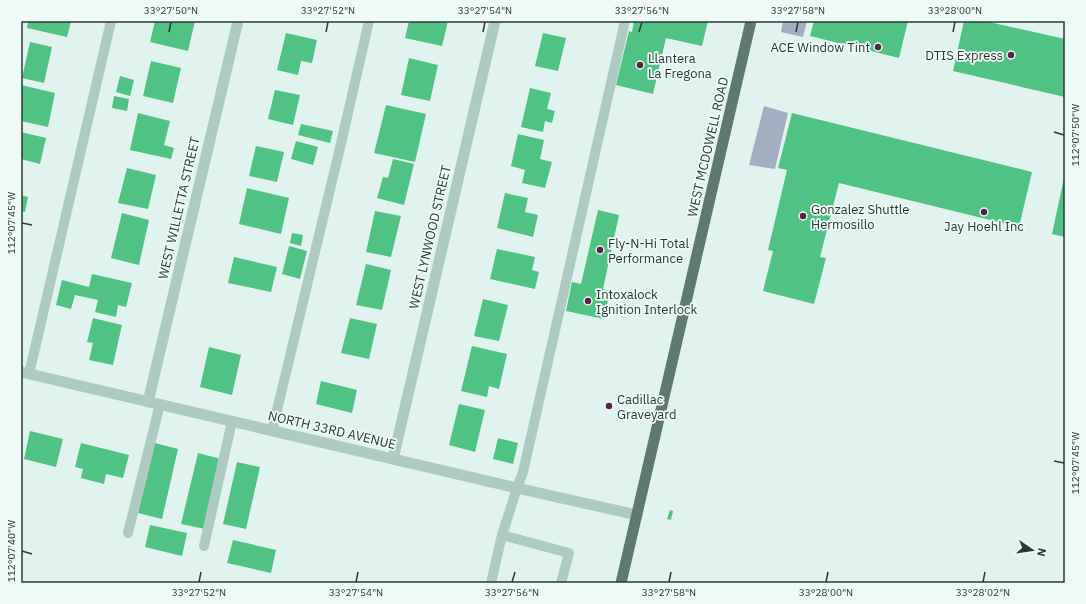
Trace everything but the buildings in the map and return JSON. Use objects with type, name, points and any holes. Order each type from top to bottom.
[{"type":"main road","name":"WEST MCDOWELL ROAD","points":[[621,583],[751,21]]},
{"type":"street","name":"WEST WILLETTA STREET","points":[[148,402],[238,21]]},
{"type":"street","name":"WEST LYNWOOD STREET","points":[[393,459],[495,21]]},
{"type":"street","name":"NORTH 33RD AVENUE","points":[[25,373],[637,515]]},
{"type":"lane","points":[[25,373],[111,21]]},
{"type":"lane","points":[[272,431],[369,21]]},
{"type":"lane","points":[[491,583],[502,535],[523,472],[625,21]]},
{"type":"lane","points":[[128,533],[160,404]]},
{"type":"lane","points":[[204,546],[232,421]]},
{"type":"lane","points":[[502,535],[569,553],[561,583]]},
{"type":"shaded area","points":[[783,21],[807,21],[803,37],[781,32]]},
{"type":"shaded area","points":[[764,106],[788,113],[775,169],[749,165]]},
{"type":"place","name":"ACE Window Tint","points":[[878,47]]},
{"type":"place","name":"DTIS Express","points":[[1011,55]]},
{"type":"place","name":"Llantera La Fregona","points":[[640,65]]},
{"type":"place","name":"Jay Hoehl Inc","points":[[984,212]]},
{"type":"place","name":"Gonzalez Shuttle Hermosillo","points":[[803,216]]},
{"type":"place","name":"Fly-N-Hi Total Performance","points":[[600,250]]},
{"type":"place","name":"Intoxalock Ignition Interlock","points":[[588,301]]},
{"type":"place","name":"Cadillac Graveyard","points":[[609,406]]}]
